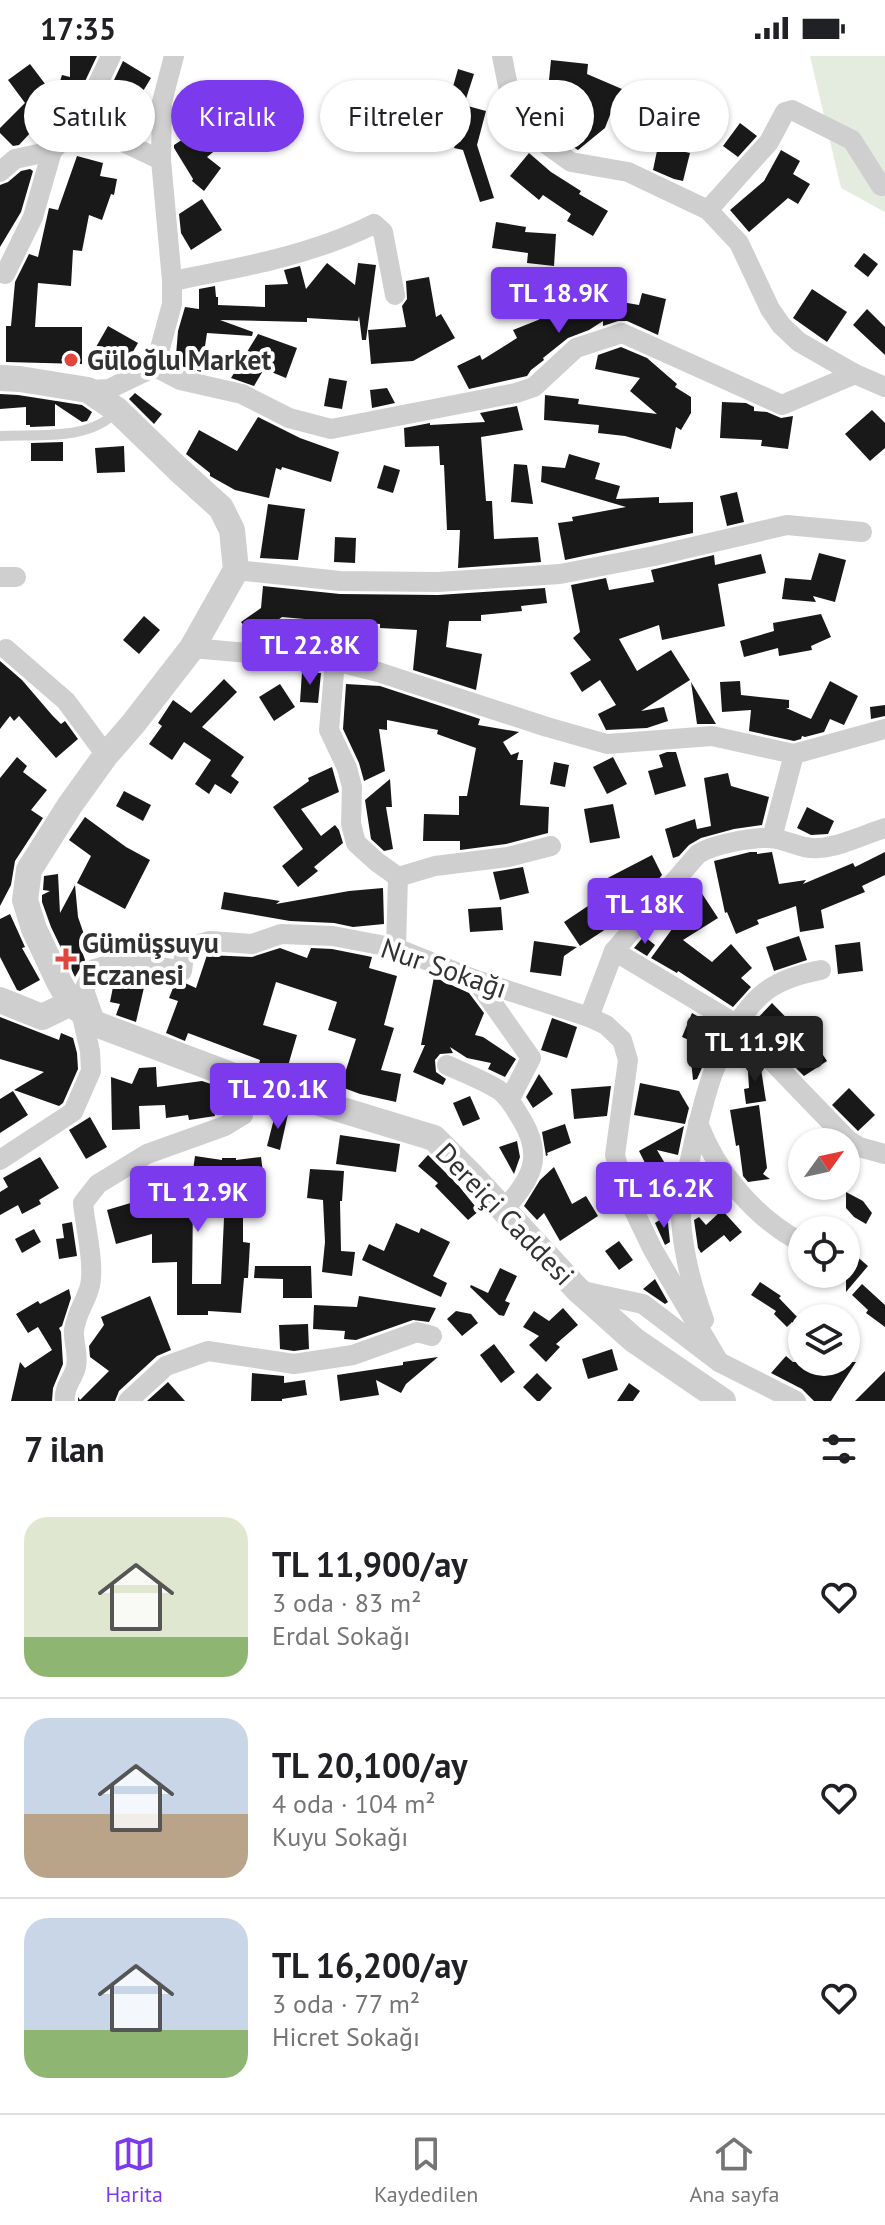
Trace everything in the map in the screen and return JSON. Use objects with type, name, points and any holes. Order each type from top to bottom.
[{"type":"street","points":[[100,80],[111,56]]},
{"type":"street","points":[[0,378],[88,390],[109,389],[155,367],[172,304],[161,160],[162,102],[174,56]]},
{"type":"street","points":[[502,56],[508,86],[532,134],[571,162],[628,172],[708,210],[739,243],[770,309],[781,325],[799,342],[885,387]]},
{"type":"street","points":[[708,210],[769,142],[785,112],[792,110],[852,140],[881,186]]},
{"type":"street","points":[[0,172],[15,159],[47,152]]},
{"type":"street","points":[[5,274],[33,217],[52,152]]},
{"type":"street","points":[[144,152],[161,160]]},
{"type":"street","points":[[172,281],[305,250],[349,236],[374,224],[383,232],[395,295]]},
{"type":"street","points":[[155,367],[180,380],[242,394],[289,418],[331,429],[516,393],[534,387],[576,348],[622,333],[782,405],[855,374]]},
{"type":"street","points":[[0,1160],[73,1112],[91,1071],[83,1013],[59,982],[34,929],[25,900],[29,870],[106,755],[192,648],[236,570],[232,530],[221,508],[117,410],[88,390]]},
{"type":"street","points":[[236,570],[340,581],[438,582],[560,574],[787,525],[862,532]]},
{"type":"street","points":[[192,648],[335,661],[607,744],[712,736],[794,754],[885,729]]},
{"type":"street","points":[[6,649],[66,701],[106,755]]},
{"type":"street","points":[[335,661],[329,730],[350,778],[351,824],[356,843],[398,877]]},
{"type":"street","points":[[772,838],[794,754]]},
{"type":"street","points":[[589,1017],[614,951],[698,854],[723,844],[772,838],[819,848],[885,828]]},
{"type":"street","points":[[398,877],[435,866],[508,857],[551,846]]},
{"type":"street","points":[[396,948],[398,877]]},
{"type":"street","name":"Nur Sokağı","points":[[83,1013],[84,990],[94,969],[125,960],[182,971],[185,948],[210,941],[252,944],[281,934],[333,936],[396,948],[476,980],[606,1025],[622,1040],[628,1060],[615,1155],[624,1190],[653,1250],[719,1362]]},
{"type":"street","points":[[614,951],[736,1024],[848,1140],[859,1147],[885,1154]]},
{"type":"street","points":[[720,1400],[719,1362],[696,1297],[682,1237],[681,1214],[698,1123],[721,1052],[736,1024],[759,997],[775,985],[804,973],[821,970]]},
{"type":"street","points":[[476,980],[531,1058],[510,1099]]},
{"type":"street","points":[[0,1000],[42,1017],[83,1013]]},
{"type":"street","name":"Dereiçi Caddesi","points":[[83,1013],[247,1081],[434,1138],[577,1289],[634,1340],[720,1400]]},
{"type":"street","points":[[447,1065],[510,1099],[530,1134],[534,1160],[524,1186],[504,1210]]},
{"type":"street","points":[[65,1401],[64,1392],[75,1371],[78,1355],[74,1334],[78,1310],[90,1288],[90,1258],[83,1203],[98,1184],[147,1154],[225,1126],[243,1115],[247,1081]]},
{"type":"street","points":[[698,1123],[708,1149],[725,1174],[747,1200],[788,1236]]},
{"type":"street","points":[[577,1289],[643,1304],[719,1362],[796,1401]]},
{"type":"street","points":[[128,1401],[166,1366],[208,1351],[294,1364],[353,1355],[417,1332],[432,1336]]},
{"type":"lane","points":[[0,436],[86,431],[107,421],[117,410]]},
{"type":"shaded area","points":[[810,56],[885,56],[885,212],[841,188]]},
{"type":"building","points":[[70,56],[97,56],[86,80],[60,80],[62,75],[70,77]]},
{"type":"building","points":[[551,60],[588,64],[587,74],[610,84],[610,115],[605,128],[594,137],[594,80],[549,80]]},
{"type":"building","points":[[123,61],[151,78],[150,80],[114,80]]},
{"type":"building","points":[[30,64],[42,80],[24,80],[24,102],[8,80]]},
{"type":"building","points":[[458,69],[474,74],[471,83],[471,80],[455,80]]},
{"type":"building","points":[[24,104],[24,140],[19,145],[13,146],[0,133],[0,128]]},
{"type":"building","points":[[471,107],[486,111],[477,145],[494,198],[480,202],[464,152],[471,152]]},
{"type":"building","points":[[740,123],[757,136],[738,157],[729,150],[729,138]]},
{"type":"building","points":[[781,150],[800,161],[793,174],[810,184],[798,204],[788,198],[749,232],[730,210],[764,181]]},
{"type":"building","points":[[176,152],[213,152],[207,157],[221,168],[204,191]]},
{"type":"building","points":[[657,152],[690,153],[683,181],[653,170]]},
{"type":"building","points":[[529,153],[581,191],[579,194],[608,211],[593,236],[567,221],[571,214],[543,195],[539,200],[510,176]]},
{"type":"building","points":[[77,156],[103,163],[100,176],[117,179],[114,195],[111,194],[102,220],[89,215],[82,251],[73,250],[71,286],[38,283],[35,327],[82,327],[82,364],[6,362],[6,326],[11,326],[15,282],[29,254],[38,257],[49,208],[58,210]]},
{"type":"building","points":[[21,171],[33,171],[21,212],[0,247],[0,185]]},
{"type":"building","points":[[202,199],[222,230],[191,250],[181,233],[179,214]]},
{"type":"building","points":[[496,222],[526,227],[525,232],[556,234],[554,266],[527,263],[528,253],[492,248]]},
{"type":"building","points":[[864,253],[878,264],[868,277],[854,266]]},
{"type":"building","points":[[327,263],[355,285],[358,263],[376,265],[366,340],[362,340],[359,316],[358,321],[307,318],[307,322],[220,320],[253,332],[252,336],[207,333],[201,372],[181,366],[182,356],[176,355],[178,331],[185,307],[199,309],[199,289],[215,286],[218,305],[265,307],[265,285],[288,284],[284,270],[300,266],[306,289]]},
{"type":"building","points":[[429,277],[436,317],[441,314],[455,338],[413,361],[371,364],[368,330],[406,327],[402,306],[407,299],[406,281]]},
{"type":"building","points":[[597,289],[598,298],[639,305],[642,293],[666,299],[658,335],[627,321],[603,326],[603,321],[568,338],[527,376],[469,389],[457,366],[480,355],[482,360],[517,338],[513,330],[538,320],[572,299],[570,295]]},
{"type":"building","points":[[812,289],[847,312],[827,342],[793,318]]},
{"type":"building","points":[[867,309],[885,327],[885,355],[853,325]]},
{"type":"building","points":[[108,326],[138,343],[120,369],[92,354]]},
{"type":"building","points":[[258,334],[297,348],[286,378],[264,369],[254,386],[231,378]]},
{"type":"building","points":[[621,347],[647,358],[677,384],[675,387],[691,397],[691,413],[681,430],[676,427],[671,449],[625,436],[598,433],[599,425],[544,420],[545,395],[579,399],[578,404],[657,414],[630,391],[640,378],[595,369],[598,355]]},
{"type":"building","points":[[329,378],[347,381],[342,409],[324,406]]},
{"type":"building","points":[[387,388],[395,403],[372,408],[370,390]]},
{"type":"building","points":[[135,393],[162,414],[154,424],[129,399]]},
{"type":"building","points":[[0,394],[82,405],[92,412],[87,421],[82,422],[55,404],[55,426],[30,427],[26,425],[26,407],[0,409]]},
{"type":"building","points":[[722,402],[746,403],[754,407],[754,411],[781,418],[793,416],[788,449],[761,446],[762,440],[720,438]]},
{"type":"building","points":[[517,406],[523,430],[481,437],[486,501],[492,501],[494,539],[538,537],[541,562],[458,568],[460,530],[447,530],[444,465],[440,465],[439,446],[405,447],[404,428],[430,423],[485,422],[480,413]]},
{"type":"building","points":[[872,410],[885,423],[885,448],[870,461],[845,434]]},
{"type":"building","points":[[258,417],[300,438],[339,452],[331,482],[282,467],[281,470],[276,468],[269,498],[235,490],[210,476],[186,454],[199,430],[237,451]]},
{"type":"building","points":[[63,442],[63,461],[31,461],[31,443]]},
{"type":"building","points":[[124,446],[125,472],[97,473],[95,448]]},
{"type":"building","points":[[569,454],[600,463],[595,479],[620,486],[616,499],[659,497],[659,503],[693,502],[693,533],[565,560],[558,523],[573,521],[572,517],[626,507],[541,482],[542,466],[565,468]]},
{"type":"building","points":[[514,464],[527,465],[533,504],[511,502]]},
{"type":"building","points":[[384,465],[400,470],[393,493],[377,488]]},
{"type":"building","points":[[737,492],[744,522],[727,526],[720,496]]},
{"type":"building","points":[[268,504],[305,509],[298,560],[260,558]]},
{"type":"building","points":[[335,537],[356,538],[355,563],[334,562]]},
{"type":"building","points":[[819,553],[846,560],[835,602],[813,596],[816,602],[782,599],[785,578],[811,580]]},
{"type":"building","points":[[761,554],[766,573],[718,584],[725,626],[662,640],[659,625],[619,639],[637,671],[671,650],[690,680],[641,711],[664,707],[668,721],[647,728],[606,730],[598,714],[616,705],[600,680],[582,692],[570,673],[591,660],[573,638],[580,632],[571,585],[606,578],[609,590],[654,582],[651,570],[714,555],[715,565]]},
{"type":"building","points":[[263,586],[340,594],[438,595],[545,588],[547,603],[521,606],[522,611],[481,615],[481,621],[449,621],[446,647],[482,654],[476,690],[413,670],[417,630],[380,628],[380,624],[282,617],[253,638],[241,622],[261,608]]},
{"type":"building","points":[[821,614],[831,637],[811,646],[812,650],[779,656],[778,648],[744,657],[740,641],[774,631],[773,623]]},
{"type":"building","points":[[144,616],[160,630],[139,654],[123,640]]},
{"type":"building","points":[[0,661],[22,680],[61,724],[65,721],[78,739],[56,758],[19,716],[14,721],[10,716],[0,729]]},
{"type":"building","points":[[302,672],[321,673],[318,703],[300,702]]},
{"type":"building","points":[[224,679],[237,692],[202,727],[244,757],[231,776],[239,782],[231,794],[215,784],[209,794],[195,784],[211,760],[184,742],[172,760],[149,744],[162,726],[158,723],[173,700],[191,713]]},
{"type":"building","points":[[740,681],[741,695],[789,700],[789,708],[786,708],[811,719],[830,681],[858,696],[844,725],[830,719],[824,732],[802,736],[794,741],[749,731],[751,710],[722,712],[720,682]]},
{"type":"building","points":[[691,682],[716,724],[697,724]]},
{"type":"building","points":[[280,684],[295,707],[274,721],[259,697]]},
{"type":"building","points":[[346,684],[380,686],[480,719],[478,725],[519,732],[503,742],[511,755],[519,752],[517,760],[523,760],[520,805],[549,807],[548,833],[506,844],[460,850],[460,841],[423,841],[424,814],[459,815],[459,796],[467,796],[476,748],[437,734],[438,730],[387,720],[387,730],[379,729],[385,771],[364,781],[343,729]]},
{"type":"building","points":[[885,705],[885,716],[871,719],[870,707]]},
{"type":"building","points":[[676,752],[686,786],[655,795],[648,771],[663,767],[659,755]]},
{"type":"building","points":[[17,757],[27,766],[23,772],[47,790],[31,810],[43,818],[15,861],[11,885],[0,906],[0,778]]},
{"type":"building","points":[[613,757],[627,784],[607,794],[593,767]]},
{"type":"building","points":[[554,762],[569,765],[565,787],[550,784]]},
{"type":"building","points":[[332,767],[339,792],[301,809],[321,836],[335,825],[343,843],[314,867],[318,871],[298,887],[282,866],[303,849],[273,807],[309,781],[308,778]]},
{"type":"building","points":[[728,773],[731,786],[769,797],[762,825],[701,838],[673,858],[665,829],[695,819],[697,829],[711,826],[704,778]]},
{"type":"building","points":[[390,779],[392,807],[386,807],[393,849],[384,851],[371,839],[365,800]]},
{"type":"building","points":[[124,791],[151,805],[143,821],[116,806]]},
{"type":"building","points":[[613,804],[620,838],[590,843],[584,809]]},
{"type":"building","points":[[807,807],[834,821],[828,834],[811,835],[797,828]]},
{"type":"building","points":[[85,817],[150,860],[125,909],[77,883],[91,856],[69,840]]},
{"type":"building","points":[[750,852],[772,852],[779,884],[806,880],[803,884],[853,863],[855,867],[885,852],[885,875],[862,886],[865,892],[821,910],[824,928],[800,932],[796,906],[757,920],[759,924],[736,934],[725,913],[714,861]]},
{"type":"building","points":[[652,855],[662,875],[647,893],[638,898],[633,888],[609,904],[598,883]]},
{"type":"building","points":[[523,867],[529,893],[500,900],[493,872]]},
{"type":"building","points":[[58,874],[60,913],[75,885],[78,917],[87,943],[80,945],[85,960],[75,977],[42,902],[42,895],[50,891],[43,890],[44,876]]},
{"type":"building","points":[[697,886],[718,918],[683,940],[712,962],[731,944],[752,968],[741,978],[751,987],[733,1007],[678,971],[651,958],[683,914],[675,901]]},
{"type":"building","points":[[383,888],[384,924],[353,927],[290,921],[221,909],[224,892],[280,901],[276,904]]},
{"type":"building","points":[[603,896],[614,921],[603,925],[606,929],[580,946],[564,922]]},
{"type":"building","points":[[501,907],[503,930],[470,932],[468,909]]},
{"type":"building","points":[[10,914],[25,947],[22,948],[40,980],[20,991],[0,957],[0,919]]},
{"type":"building","points":[[644,936],[655,945],[647,956],[634,948]]},
{"type":"building","points":[[799,936],[807,960],[774,971],[766,947]]},
{"type":"building","points":[[534,941],[577,947],[564,956],[561,976],[530,972]]},
{"type":"building","points":[[860,942],[863,971],[838,974],[835,945]]},
{"type":"building","points":[[280,948],[307,958],[311,948],[372,957],[369,968],[397,976],[384,1025],[394,1028],[381,1070],[401,1074],[396,1102],[336,1085],[342,1072],[345,1073],[356,1039],[328,1030],[337,1002],[276,982],[263,1025],[297,1035],[285,1076],[258,1068],[260,1060],[188,1033],[185,1041],[166,1033],[178,1001],[169,998],[175,983],[196,988],[207,955],[252,957]]},
{"type":"building","points":[[125,974],[146,979],[136,1022],[116,1015],[120,1004],[110,1002],[115,977]]},
{"type":"building","points":[[434,977],[469,993],[484,1013],[475,1035],[516,1059],[505,1077],[488,1069],[491,1063],[467,1058],[450,1047],[453,1053],[440,1054],[435,1060],[436,1072],[446,1079],[443,1085],[413,1072],[425,1045],[421,1045]]},
{"type":"building","points":[[772,1003],[812,1044],[815,1043],[827,1061],[804,1076],[790,1062],[779,1045],[782,1039],[755,1021]]},
{"type":"building","points":[[692,1013],[719,1029],[697,1079],[693,1080],[689,1040],[682,1037]]},
{"type":"building","points":[[0,1017],[59,1040],[61,1033],[73,1038],[78,1069],[59,1106],[14,1090],[44,1072],[0,1059]]},
{"type":"building","points":[[552,1018],[577,1027],[567,1058],[541,1050]]},
{"type":"building","points":[[747,1055],[761,1069],[766,1101],[746,1104],[744,1089],[749,1088]]},
{"type":"building","points":[[156,1067],[157,1087],[202,1081],[211,1084],[215,1116],[189,1120],[188,1115],[166,1118],[165,1105],[139,1106],[140,1129],[112,1130],[111,1077],[132,1084],[139,1068]]},
{"type":"building","points":[[539,1074],[553,1094],[533,1108],[526,1097]]},
{"type":"building","points":[[640,1083],[679,1091],[689,1108],[685,1124],[634,1115]]},
{"type":"building","points":[[611,1086],[607,1116],[574,1119],[571,1089]]},
{"type":"building","points":[[849,1088],[875,1115],[860,1129],[855,1128],[832,1105]]},
{"type":"building","points":[[13,1091],[28,1115],[0,1133],[0,1099]]},
{"type":"building","points":[[470,1096],[480,1119],[463,1126],[453,1103]]},
{"type":"building","points":[[759,1105],[767,1168],[763,1174],[770,1179],[748,1182],[743,1176],[730,1110]]},
{"type":"building","points":[[276,1111],[288,1114],[280,1150],[267,1146]]},
{"type":"building","points":[[90,1117],[107,1147],[86,1159],[69,1130]]},
{"type":"building","points":[[565,1124],[571,1143],[546,1156],[542,1132]]},
{"type":"building","points":[[684,1126],[678,1155],[657,1150],[673,1177],[669,1199],[639,1151]]},
{"type":"building","points":[[340,1135],[400,1144],[396,1172],[336,1164]]},
{"type":"building","points":[[517,1141],[520,1157],[514,1174],[499,1147]]},
{"type":"building","points":[[428,1155],[479,1211],[468,1220],[435,1186],[438,1183],[418,1166]]},
{"type":"building","points":[[195,1156],[222,1160],[261,1157],[265,1189],[243,1191],[243,1242],[250,1243],[248,1278],[244,1278],[241,1313],[208,1311],[208,1315],[177,1315],[177,1262],[152,1263],[152,1234],[116,1244],[107,1210],[144,1199],[146,1203],[193,1201],[192,1284],[221,1284],[222,1189],[191,1185]]},
{"type":"building","points":[[40,1157],[59,1188],[39,1200],[41,1204],[22,1214],[18,1205],[0,1215],[0,1192],[8,1187],[3,1178]]},
{"type":"building","points":[[554,1167],[572,1204],[586,1196],[598,1216],[560,1241],[544,1213],[537,1220],[524,1206],[540,1180]]},
{"type":"building","points":[[310,1169],[344,1171],[340,1201],[341,1251],[355,1252],[352,1276],[322,1272],[325,1242],[323,1200],[307,1198]]},
{"type":"building","points":[[860,1199],[872,1213],[866,1224],[860,1220],[860,1216],[853,1216],[846,1208],[846,1200]]},
{"type":"building","points":[[722,1210],[742,1232],[730,1242],[724,1235],[701,1253],[694,1220],[699,1217],[706,1225]]},
{"type":"building","points":[[664,1217],[668,1223],[670,1242],[665,1245],[655,1223]]},
{"type":"building","points":[[72,1222],[77,1256],[59,1259],[56,1239],[64,1238],[62,1224]]},
{"type":"building","points":[[396,1223],[419,1233],[421,1228],[450,1242],[433,1276],[447,1283],[441,1297],[362,1260],[369,1244],[384,1251]]},
{"type":"building","points":[[34,1229],[41,1242],[22,1253],[15,1239]]},
{"type":"building","points":[[619,1241],[633,1260],[619,1270],[605,1251]]},
{"type":"building","points":[[860,1259],[868,1266],[860,1275]]},
{"type":"building","points":[[255,1266],[311,1266],[312,1298],[283,1298],[283,1279],[254,1278]]},
{"type":"building","points":[[500,1268],[517,1276],[505,1301],[510,1303],[504,1316],[499,1315],[470,1287],[488,1293]]},
{"type":"building","points":[[655,1279],[668,1302],[665,1304],[643,1289]]},
{"type":"building","points":[[760,1282],[781,1296],[779,1298],[788,1307],[788,1326],[774,1314],[776,1311],[751,1295]]},
{"type":"building","points":[[862,1284],[885,1305],[885,1327],[866,1313],[868,1310],[852,1295]]},
{"type":"building","points":[[69,1289],[71,1298],[59,1328],[63,1364],[53,1388],[52,1401],[11,1401],[20,1362],[25,1368],[52,1350],[38,1327],[28,1333],[16,1314]]},
{"type":"building","points":[[150,1296],[171,1350],[157,1356],[119,1391],[115,1401],[78,1401],[78,1397],[80,1400],[109,1371],[90,1357],[89,1346],[104,1325],[101,1317]]},
{"type":"building","points":[[359,1296],[436,1308],[429,1322],[413,1320],[356,1340],[344,1339],[345,1331],[313,1329],[314,1305],[357,1307]]},
{"type":"building","points":[[563,1308],[578,1325],[556,1344],[560,1347],[546,1362],[529,1345],[539,1336],[523,1327],[534,1311],[549,1321]]},
{"type":"building","points":[[456,1311],[471,1314],[478,1323],[462,1336],[447,1319]]},
{"type":"building","points":[[308,1324],[309,1349],[280,1349],[279,1325]]},
{"type":"building","points":[[494,1344],[515,1372],[501,1383],[480,1355]]},
{"type":"building","points":[[612,1349],[618,1370],[588,1379],[582,1359]]},
{"type":"building","points":[[786,1356],[788,1376],[847,1376],[831,1401],[814,1401],[802,1389],[771,1373]]},
{"type":"building","points":[[438,1357],[406,1384],[401,1393],[376,1380],[379,1395],[340,1401],[337,1375]]},
{"type":"building","points":[[885,1371],[885,1401],[855,1401]]},
{"type":"building","points":[[252,1373],[284,1376],[284,1383],[305,1380],[307,1395],[282,1401],[251,1401]]},
{"type":"building","points":[[537,1373],[552,1388],[540,1401],[523,1387]]},
{"type":"building","points":[[168,1382],[185,1401],[147,1401]]},
{"type":"building","points":[[629,1383],[640,1391],[633,1401],[617,1401]]},
{"type":"place","name":"Güloğlu Market","points":[[71,360]]},
{"type":"place","name":"Gümüşsuyu Eczanesi","points":[[66,959]]}]
